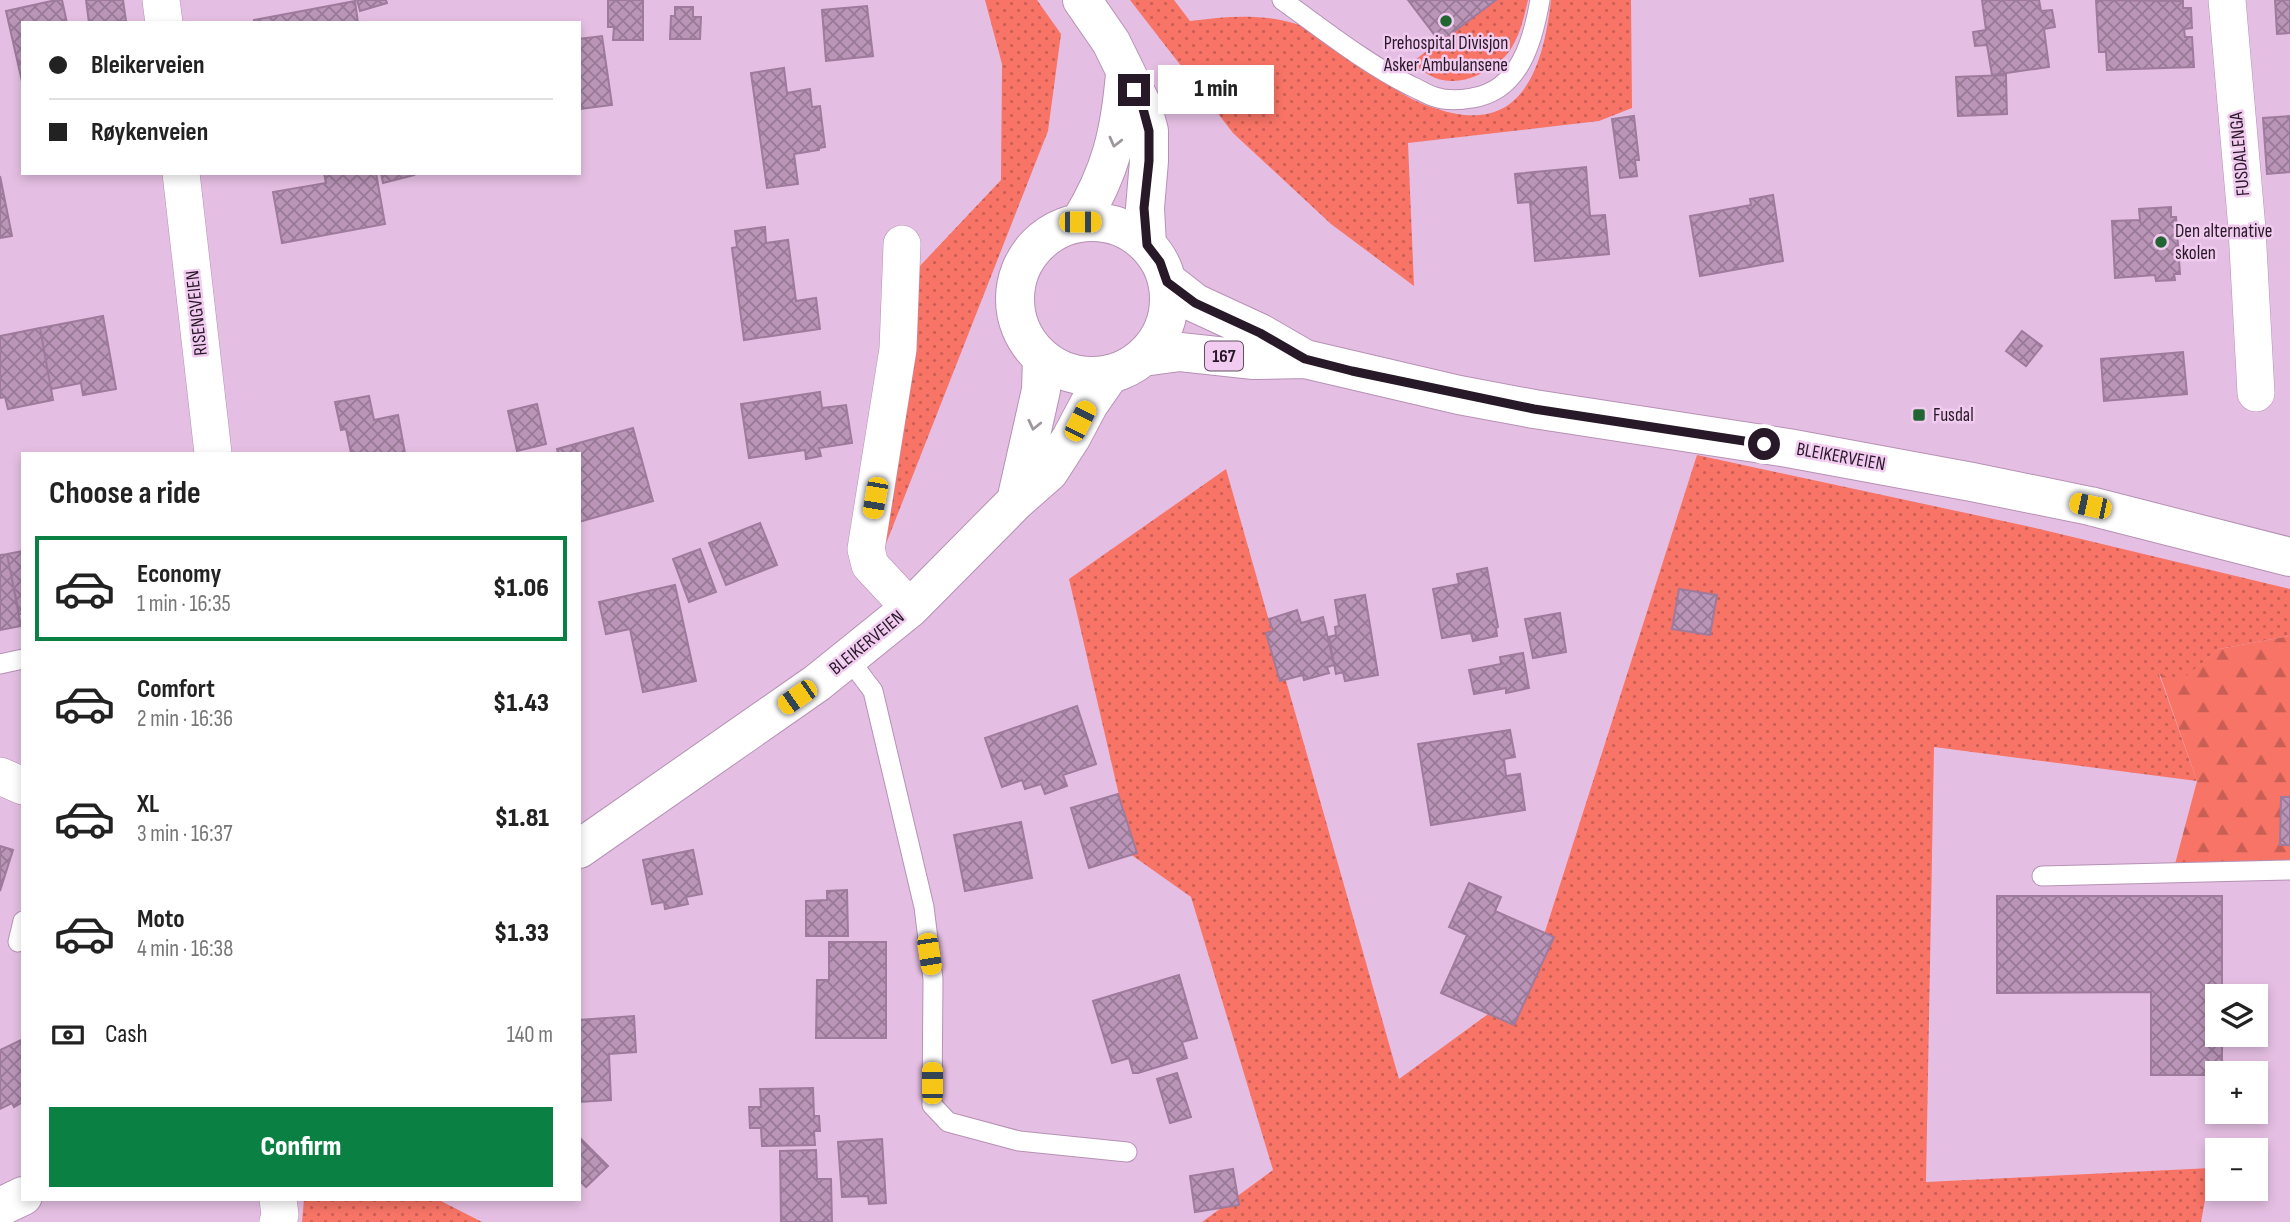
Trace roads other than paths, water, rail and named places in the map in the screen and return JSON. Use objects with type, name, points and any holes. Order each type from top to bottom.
[{"type":"main road","name":"167","points":[[1082,0],[1111,42],[1142,105],[1149,131],[1144,208],[1147,245]]},
{"type":"main road","name":"167","points":[[1080,222],[1099,192],[1112,152],[1121,116],[1125,74]]},
{"type":"main road","name":"167","points":[[1080,222],[1105,222],[1128,231],[1147,245],[1160,262],[1167,282],[1169,302],[1166,323],[1156,341],[1127,366],[1086,376],[1062,371],[1042,358],[1027,341],[1017,321],[1015,299],[1018,278],[1026,258],[1041,241],[1059,229],[1080,222]]},
{"type":"main road","name":"BLEIKERVEIEN","points":[[1167,282],[1195,303],[1260,333],[1305,359]]},
{"type":"main road","name":"BLEIKERVEIEN","points":[[1127,366],[1180,352],[1254,360],[1305,359],[1522,407],[1788,448],[1972,482],[2090,506],[2290,557]]},
{"type":"main road","points":[[1016,501],[1041,390],[1042,358]]},
{"type":"main road","points":[[909,608],[1016,501],[1049,472],[1089,404],[1127,366]]},
{"type":"main road","name":"BLEIKERVEIEN","points":[[581,848],[817,683],[909,608]]},
{"type":"main road","points":[[0,1207],[21,1197]]},
{"type":"street","points":[[161,0],[163,21]]},
{"type":"street","name":"FUSDALENGA","points":[[2227,0],[2247,229],[2256,393]]},
{"type":"street","name":"RISENGVEIEN","points":[[181,175],[213,452]]},
{"type":"street","name":"BLEIKERVEIEN","points":[[902,244],[898,349],[866,549],[870,565],[909,608]]},
{"type":"street","points":[[0,776],[21,785]]},
{"type":"street","points":[[278,1201],[278,1222]]},
{"type":"lane","points":[[1282,0],[1384,72],[1436,98],[1459,100],[1484,96],[1500,88],[1514,73],[1529,48],[1540,0]]},
{"type":"lane","points":[[848,658],[873,691],[924,907],[933,979],[932,1105],[948,1122],[1019,1141],[1127,1152]]},
{"type":"lane","points":[[0,664],[21,659]]},
{"type":"lane","points":[[2042,876],[2290,870]]},
{"type":"lane","points":[[18,942],[21,929]]},
{"type":"place","name":"Prehospital Divisjon Asker Ambulansene","points":[[1446,21]]},
{"type":"place","name":"Den alternative skolen","points":[[2161,242]]},
{"type":"place","name":"Fusdal","points":[[1919,415]]}]
